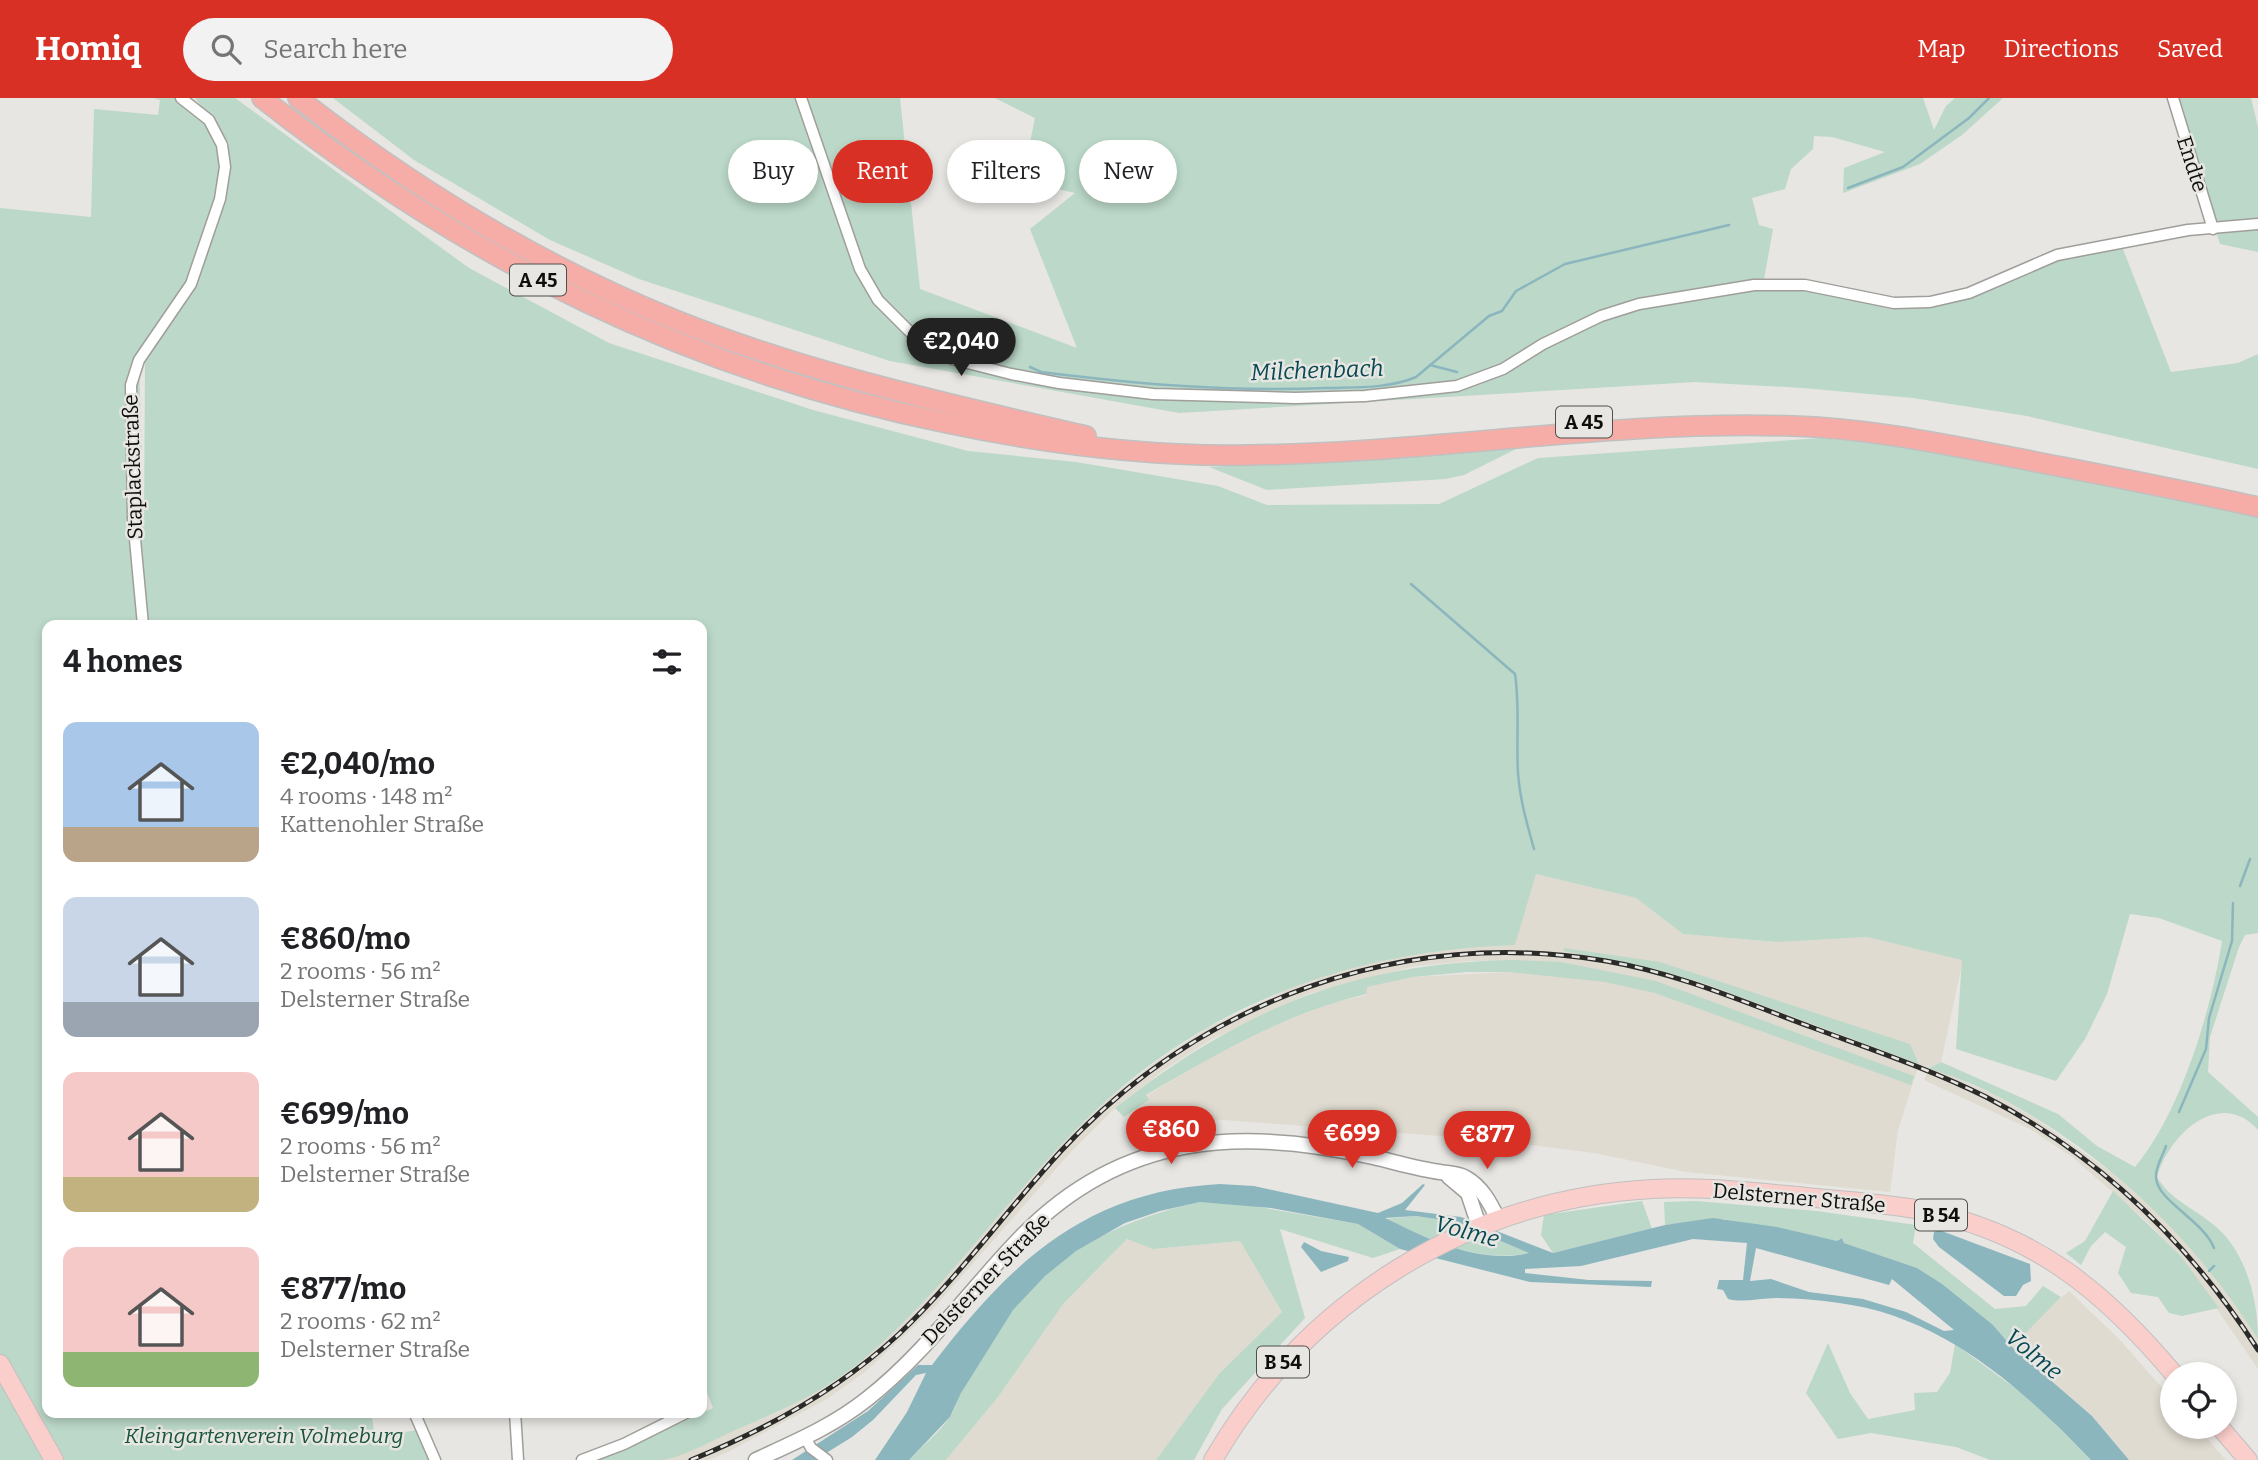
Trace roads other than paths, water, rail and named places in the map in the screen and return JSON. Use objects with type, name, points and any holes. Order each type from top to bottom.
[{"type":"highway","name":"A 45","points":[[262,98],[357,170],[428,217],[492,256],[604,314],[759,375],[845,400],[957,425],[997,425],[1115,450],[1247,455],[1348,451],[1660,426],[1799,426],[1906,438],[2256,502]]},
{"type":"highway","name":"A 45","points":[[298,98],[407,178],[471,219],[575,275],[675,320],[758,350],[852,379],[960,405],[997,425]]},
{"type":"main road","name":"Delsterner Straße","points":[[1479,1226],[1568,1201],[1653,1189],[1762,1193],[1925,1211],[1990,1230],[2068,1269],[2116,1310],[2163,1362]]},
{"type":"main road","name":"B 54","points":[[1213,1460],[1246,1409],[1293,1351],[1345,1303],[1414,1259],[1479,1226]]},
{"type":"main road","points":[[0,1364],[54,1460]]},
{"type":"main road","points":[[2230,1439],[2248,1460]]},
{"type":"street","name":"Staplackstraße","points":[[143,620],[133,509],[131,384],[139,360],[191,284],[220,199],[225,167],[222,145],[209,120],[181,98]]},
{"type":"street","points":[[801,98],[860,269],[878,300],[909,333],[940,353],[960,361],[1059,383],[1153,394],[1309,398],[1457,386],[1503,369],[1591,320],[1639,304],[1754,285],[1805,285],[1894,303],[1930,302],[1969,293],[2057,255],[2188,230],[2258,224]]},
{"type":"street","name":"Endte","points":[[2173,98],[2213,229]]},
{"type":"street","name":"Delsterner Straße","points":[[756,1460],[808,1442],[885,1384],[1033,1225],[1076,1191],[1125,1165],[1182,1145],[1266,1140],[1330,1147],[1442,1173],[1462,1175],[1476,1186],[1497,1219]]},
{"type":"street","name":"Delsterner Straße","points":[[1442,1173],[1462,1185],[1479,1226]]},
{"type":"street","points":[[417,1418],[435,1460]]},
{"type":"street","points":[[515,1418],[518,1460]]},
{"type":"street","points":[[582,1460],[624,1444],[676,1418]]},
{"type":"street","points":[[808,1442],[826,1459]]},
{"type":"water","points":[[1220,1184],[1254,1186],[1378,1213],[1402,1203],[1423,1184],[1425,1185],[1405,1210],[1461,1217],[1553,1253],[1665,1225],[1713,1218],[1777,1227],[1837,1241],[1842,1238],[1844,1243],[1917,1268],[1942,1284],[1993,1325],[2012,1347],[2092,1416],[2129,1460],[2091,1460],[2037,1407],[1978,1359],[1946,1339],[1912,1323],[1877,1311],[1808,1299],[1728,1299],[1723,1290],[1717,1289],[1719,1280],[1743,1280],[1747,1243],[1693,1239],[1581,1266],[1525,1269],[1525,1273],[1589,1280],[1652,1281],[1651,1287],[1530,1282],[1400,1249],[1358,1224],[1271,1208],[1200,1202],[1160,1211],[1125,1223],[1076,1251],[1045,1276],[1013,1310],[961,1393],[950,1417],[909,1460],[875,1460],[907,1412],[926,1373],[916,1375],[873,1420],[852,1437],[815,1460],[792,1460],[868,1411],[918,1365],[932,1365],[991,1295],[1022,1265],[1055,1239],[1090,1217],[1129,1201],[1172,1190]],"holes":[[[1416,1216],[1456,1222],[1529,1253],[1511,1256],[1473,1253],[1419,1234],[1385,1218]],[[1756,1248],[1889,1285],[1892,1279],[1954,1330],[1944,1331],[1906,1312],[1863,1299],[1809,1292],[1771,1279],[1750,1281]]]},
{"type":"water","points":[[1939,1230],[2030,1264],[2031,1281],[2023,1285],[2016,1296],[2004,1296],[1939,1247],[1933,1239],[1934,1232]]},
{"type":"water","points":[[1304,1242],[1321,1251],[1349,1257],[1348,1261],[1321,1272],[1301,1247]]},
{"type":"waterway","name":"Milchenbach","points":[[1848,188],[1903,167],[1969,118],[1989,98]]},
{"type":"waterway","name":"Milchenbach","points":[[1030,367],[1041,372],[1219,388],[1290,389],[1394,384],[1416,377],[1489,316],[1502,311],[1516,291],[1565,264],[1729,225]]},
{"type":"waterway","points":[[1430,365],[1457,372]]},
{"type":"waterway","points":[[1411,584],[1515,674],[1519,783],[1534,849]]},
{"type":"waterway","points":[[2240,886],[2250,859]]},
{"type":"waterway","points":[[2179,1112],[2206,1049],[2209,1018],[2232,941],[2233,903]]},
{"type":"waterway","points":[[2166,1146],[2157,1170],[2158,1186],[2201,1229],[2214,1248]]},
{"type":"waterway","points":[[2209,1271],[2214,1266]]},
{"type":"railway","points":[[691,1460],[801,1406],[876,1354],[921,1313],[1061,1151],[1116,1098],[1177,1053],[1241,1016],[1310,987],[1381,966],[1454,955],[1530,953],[1606,961],[1659,973],[1710,989],[1900,1060],[1986,1097],[2067,1146],[2139,1205],[2202,1273],[2258,1350]]},
{"type":"water label","name":"Volme","points":[[1467,1231]]},
{"type":"water label","name":"Volme","points":[[2034,1354]]},
{"type":"park label","name":"Kleingartenverein Volmeburg","points":[[264,1436]]}]
